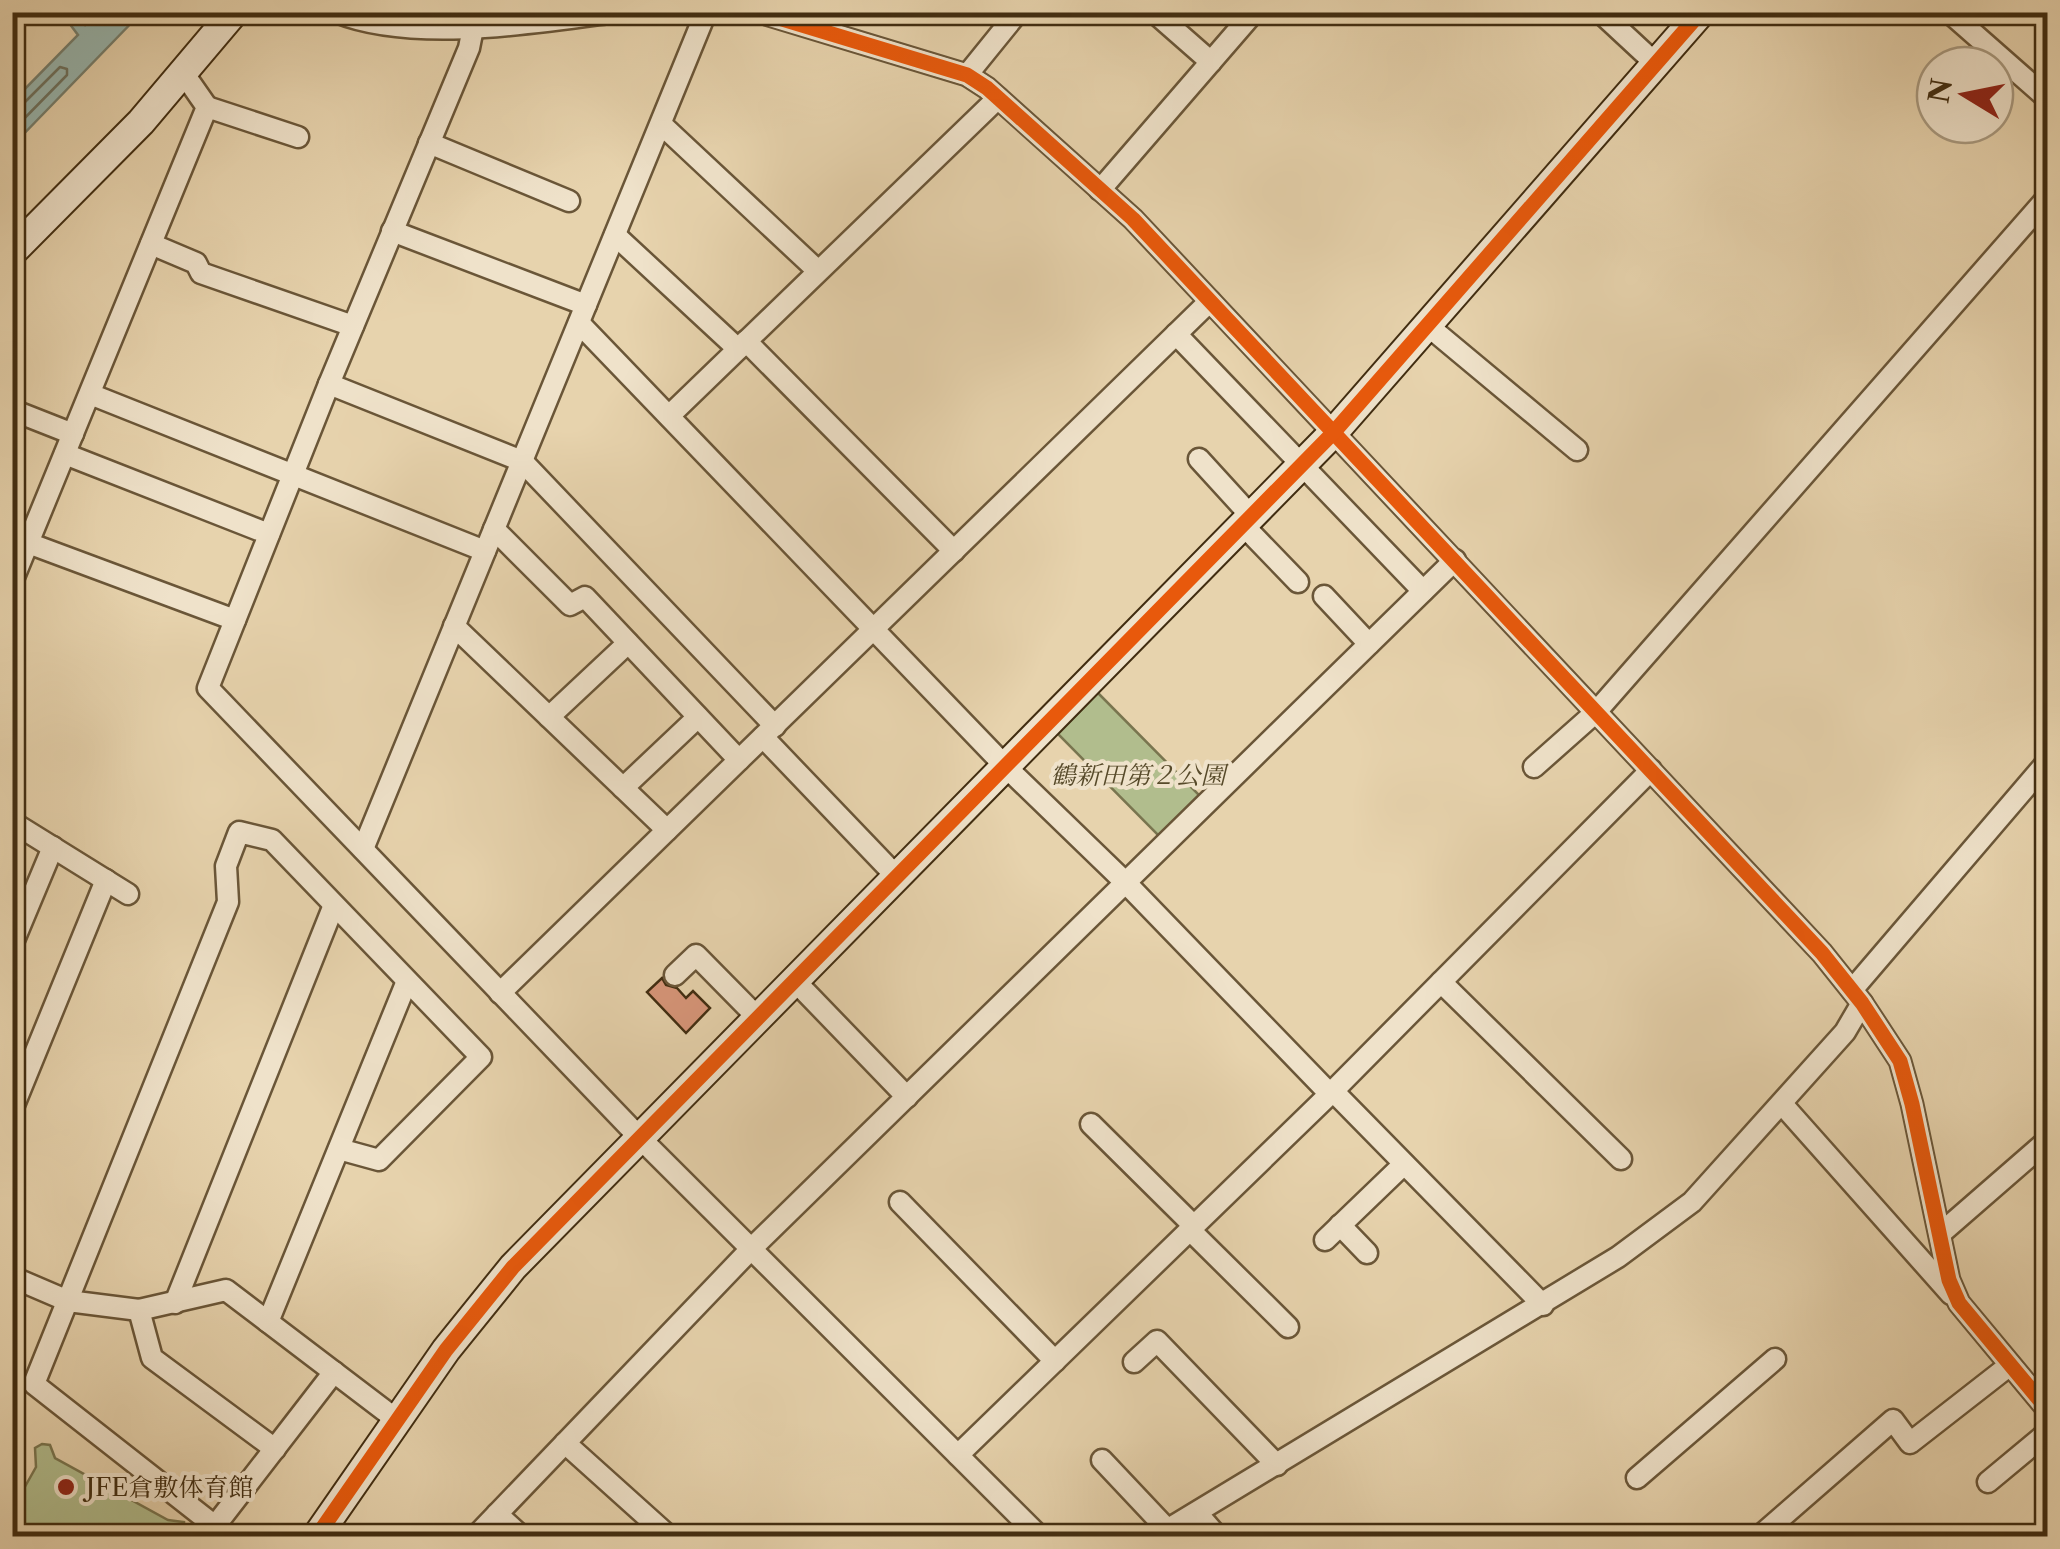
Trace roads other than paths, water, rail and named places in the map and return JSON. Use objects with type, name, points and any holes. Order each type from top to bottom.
[{"type":"street","points":[[12,252],[184,74],[234,12]]},
{"type":"street","points":[[351,14],[406,26],[473,28],[615,12]]},
{"type":"street","points":[[363,849],[706,12]]},
{"type":"street","points":[[759,12],[967,75],[998,98],[1100,190],[1210,301],[1822,953],[1900,1061],[1949,1280],[1959,1303]]},
{"type":"street","points":[[1154,12],[1210,62]]},
{"type":"street","points":[[1100,190],[1254,12]]},
{"type":"street","points":[[1600,12],[1656,64]]},
{"type":"street","points":[[317,1536],[446,1350],[513,1268],[1334,432],[1701,12]]},
{"type":"street","points":[[1950,12],[2048,100]]},
{"type":"street","points":[[967,75],[1016,13]]},
{"type":"street","points":[[473,28],[208,688],[640,1138],[1033,1535]]},
{"type":"street","points":[[184,74],[207,107],[298,137]]},
{"type":"street","points":[[668,416],[998,98]]},
{"type":"street","points":[[12,582],[22,549],[207,107]]},
{"type":"street","points":[[661,124],[818,271]]},
{"type":"street","points":[[429,143],[569,200]]},
{"type":"street","points":[[1534,767],[1596,712],[2048,198]]},
{"type":"street","points":[[392,231],[582,314],[668,416],[1005,766],[1543,1305]]},
{"type":"street","points":[[615,234],[742,345],[954,550]]},
{"type":"street","points":[[151,244],[196,263],[200,273],[353,326]]},
{"type":"street","points":[[500,993],[1210,301]]},
{"type":"street","points":[[1427,325],[1577,450]]},
{"type":"street","points":[[1176,334],[1423,591]]},
{"type":"street","points":[[329,384],[522,461],[896,877]]},
{"type":"street","points":[[90,394],[485,551]]},
{"type":"street","points":[[12,410],[73,434]]},
{"type":"street","points":[[65,454],[270,534]]},
{"type":"street","points":[[1198,459],[1298,582]]},
{"type":"street","points":[[494,529],[570,605],[585,597],[740,760]]},
{"type":"street","points":[[22,549],[235,620]]},
{"type":"street","points":[[476,1536],[751,1249],[1455,560]]},
{"type":"street","points":[[1324,596],[1369,644]]},
{"type":"street","points":[[454,626],[667,830]]},
{"type":"street","points":[[549,717],[628,643]]},
{"type":"street","points":[[623,788],[698,717]]},
{"type":"street","points":[[1102,1460],[1163,1533],[1618,1257],[1692,1202],[1845,1032],[1857,997],[2048,761]]},
{"type":"street","points":[[958,1455],[1332,1093],[1651,770]]},
{"type":"street","points":[[12,822],[128,894]]},
{"type":"street","points":[[334,1372],[215,1526],[34,1384],[228,902],[226,866],[240,832],[272,840],[481,1057],[380,1160],[338,1149]]},
{"type":"street","points":[[12,945],[53,847]]},
{"type":"street","points":[[12,1110],[106,880]]},
{"type":"street","points":[[174,1303],[334,904]]},
{"type":"street","points":[[675,974],[696,955],[758,1018]]},
{"type":"street","points":[[268,1322],[408,981]]},
{"type":"street","points":[[795,981],[907,1097]]},
{"type":"street","points":[[1441,982],[1621,1158]]},
{"type":"street","points":[[1782,1104],[1959,1303],[2048,1410]]},
{"type":"street","points":[[1091,1124],[1288,1327]]},
{"type":"street","points":[[1940,1234],[2048,1140]]},
{"type":"street","points":[[1325,1240],[1404,1164]]},
{"type":"street","points":[[900,1202],[1055,1361]]},
{"type":"street","points":[[1340,1225],[1367,1253]]},
{"type":"street","points":[[12,1276],[68,1301],[139,1310],[226,1290],[397,1420]]},
{"type":"street","points":[[139,1310],[152,1358],[275,1449]]},
{"type":"street","points":[[1134,1362],[1157,1341],[1277,1465]]},
{"type":"street","points":[[1636,1478],[1775,1359]]},
{"type":"street","points":[[1760,1536],[1892,1420],[1910,1443],[2010,1365]]},
{"type":"street","points":[[1988,1482],[2048,1432]]},
{"type":"street","points":[[564,1444],[664,1532]]},
{"type":"street","points":[[1197,1512],[1217,1536]]},
{"type":"street","points":[[497,1514],[521,1536]]},
{"type":"water","points":[[98,12],[141,13],[13,145],[13,101],[78,35],[69,23],[75,18],[85,25]]},
{"type":"place","name":"JFE倉敷体育館","points":[[66,1487]]},
{"type":"park label","name":"鶴新田第２公園","points":[[1138,775]]}]
